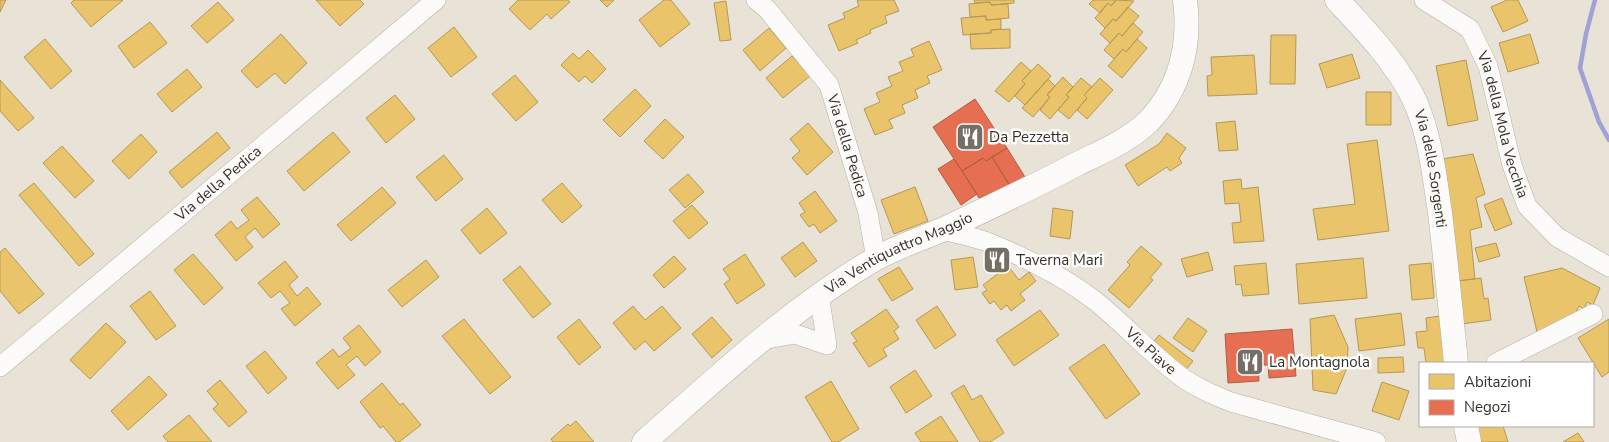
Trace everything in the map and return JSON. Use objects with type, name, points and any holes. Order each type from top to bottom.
[{"type":"main road","name":"Via Ventiquattro Maggio","points":[[644,442],[758,341],[819,296],[876,259],[1008,199],[1124,140],[1146,123],[1170,93],[1178,76],[1185,48],[1185,0]]},
{"type":"main road","name":"Via delle Sorgenti","points":[[1337,0],[1372,37],[1394,66],[1411,94],[1424,126],[1440,211],[1456,362]]},
{"type":"main road","points":[[1466,427],[1469,442]]},
{"type":"street","name":"Via della Pedica","points":[[0,367],[436,0]]},
{"type":"street","name":"Via della Pedica","points":[[756,0],[767,9],[830,85],[868,213],[876,259]]},
{"type":"street","name":"Via della Mola Vecchia","points":[[1424,0],[1470,29],[1488,66],[1512,165],[1527,206],[1557,237],[1609,267]]},
{"type":"street","name":"Via Piave","points":[[942,230],[988,243],[1036,265],[1071,284],[1116,318],[1174,371],[1206,391],[1231,402],[1376,442]]},
{"type":"street","points":[[758,341],[795,334],[832,352],[819,296]]},
{"type":"street","points":[[1498,362],[1593,314]]},
{"type":"building: Abitazioni","points":[[0,0],[6,0],[0,12]]},
{"type":"building: Abitazioni","points":[[74,0],[123,0],[91,27],[71,3]]},
{"type":"building: Abitazioni","points":[[316,0],[360,0],[364,4],[340,26]]},
{"type":"building: Abitazioni","points":[[518,0],[568,0],[570,2],[551,19],[547,14],[530,30],[509,9]]},
{"type":"building: Abitazioni","points":[[600,0],[614,0],[607,7]]},
{"type":"building: Abitazioni","points":[[664,0],[671,0],[690,24],[660,47],[639,20]]},
{"type":"building: Abitazioni","points":[[894,0],[899,11],[885,16],[887,23],[870,30],[871,33],[856,40],[858,43],[839,51],[828,25],[845,18],[843,13],[859,6],[857,1]]},
{"type":"building: Abitazioni","points":[[974,0],[1014,0],[1014,3],[991,5],[990,2],[975,3]]},
{"type":"building: Abitazioni","points":[[1093,0],[1116,0],[1111,6],[1108,3],[1100,13],[1089,4]]},
{"type":"building: Abitazioni","points":[[1116,0],[1134,1],[1116,21],[1113,19],[1105,28],[1095,18],[1108,3],[1111,6]]},
{"type":"building: Abitazioni","points":[[1507,0],[1518,0],[1528,21],[1503,32],[1491,7]]},
{"type":"building: Abitazioni","points":[[726,1],[731,40],[720,41],[714,3]]},
{"type":"building: Abitazioni","points":[[218,2],[234,20],[207,43],[191,26]]},
{"type":"building: Abitazioni","points":[[990,2],[991,5],[1008,4],[1009,18],[986,20],[986,16],[970,17],[969,4]]},
{"type":"building: Abitazioni","points":[[1128,7],[1139,16],[1122,36],[1119,33],[1110,43],[1100,34],[1113,19],[1116,21]]},
{"type":"building: Abitazioni","points":[[986,16],[986,20],[1001,19],[1001,29],[991,30],[991,33],[963,35],[961,18]]},
{"type":"building: Abitazioni","points":[[150,22],[167,43],[134,68],[118,46]]},
{"type":"building: Abitazioni","points":[[1133,23],[1143,32],[1126,52],[1123,49],[1114,59],[1104,50],[1119,33],[1122,36]]},
{"type":"building: Abitazioni","points":[[454,27],[477,57],[451,77],[428,48]]},
{"type":"building: Abitazioni","points":[[769,28],[786,48],[760,71],[743,50]]},
{"type":"building: Abitazioni","points":[[1010,29],[1010,48],[971,49],[970,34],[991,33],[991,30]]},
{"type":"building: Abitazioni","points":[[281,34],[307,63],[285,84],[275,73],[257,88],[241,71]]},
{"type":"building: Abitazioni","points":[[1530,34],[1539,63],[1508,72],[1499,43]]},
{"type":"building: Abitazioni","points":[[1271,35],[1296,35],[1295,84],[1270,84]]},
{"type":"building: Abitazioni","points":[[45,39],[72,71],[51,89],[24,57]]},
{"type":"building: Abitazioni","points":[[1137,39],[1147,48],[1122,78],[1108,66],[1123,49],[1126,52]]},
{"type":"building: Abitazioni","points":[[929,41],[942,70],[927,76],[930,83],[915,90],[918,98],[902,105],[905,113],[889,120],[893,128],[875,135],[864,109],[880,102],[876,93],[892,86],[888,77],[903,71],[899,62],[914,56],[911,49]]},
{"type":"building: Abitazioni","points":[[588,50],[606,69],[592,83],[585,76],[579,82],[561,65],[573,53],[579,59]]},
{"type":"building: Abitazioni","points":[[1352,54],[1360,78],[1327,88],[1319,64]]},
{"type":"building: Abitazioni","points":[[1254,55],[1257,94],[1208,96],[1207,76],[1212,75],[1211,57]]},
{"type":"building: Abitazioni","points":[[792,56],[810,76],[783,98],[766,78]]},
{"type":"building: Abitazioni","points":[[1466,60],[1478,120],[1448,126],[1436,66]]},
{"type":"building: Abitazioni","points":[[1021,62],[1031,71],[1022,81],[1025,84],[1009,102],[995,91]]},
{"type":"building: Abitazioni","points":[[1038,64],[1051,76],[1025,105],[1015,96],[1025,84],[1022,81]]},
{"type":"building: Abitazioni","points":[[187,69],[202,87],[172,112],[157,94]]},
{"type":"building: Abitazioni","points":[[515,75],[538,102],[516,121],[492,94]]},
{"type":"building: Abitazioni","points":[[1063,77],[1073,87],[1066,95],[1069,97],[1050,119],[1040,110],[1050,97],[1047,95]]},
{"type":"building: Abitazioni","points":[[1081,78],[1092,87],[1084,95],[1087,98],[1069,119],[1058,110],[1069,97],[1066,95]]},
{"type":"building: Abitazioni","points":[[1100,78],[1113,90],[1087,119],[1077,110],[1087,98],[1084,95]]},
{"type":"building: Abitazioni","points":[[1048,79],[1055,86],[1047,95],[1050,97],[1033,117],[1022,108]]},
{"type":"building: Abitazioni","points":[[0,80],[34,118],[18,131],[0,111]]},
{"type":"building: Abitazioni","points":[[635,89],[651,106],[620,137],[603,120]]},
{"type":"building: Abitazioni","points":[[1366,92],[1391,92],[1391,125],[1366,125]]},
{"type":"building: Abitazioni","points":[[395,95],[415,119],[386,143],[366,118]]},
{"type":"building: Abitazioni","points":[[665,119],[684,137],[663,159],[644,141]]},
{"type":"building: Abitazioni","points":[[1235,121],[1238,150],[1219,151],[1216,123]]},
{"type":"building: Abitazioni","points":[[808,123],[833,152],[807,175],[792,158],[800,151],[790,139]]},
{"type":"building: Abitazioni","points":[[217,132],[230,148],[182,188],[169,172]]},
{"type":"building: Abitazioni","points":[[333,132],[350,152],[304,191],[287,171]]},
{"type":"building: Abitazioni","points":[[1167,133],[1186,148],[1179,158],[1182,163],[1170,171],[1167,167],[1138,186],[1125,165],[1159,144]]},
{"type":"building: Abitazioni","points":[[141,134],[157,152],[129,179],[112,161]]},
{"type":"building: Abitazioni","points":[[1377,140],[1389,231],[1318,240],[1313,209],[1355,204],[1347,144]]},
{"type":"building: Abitazioni","points":[[62,146],[94,181],[75,198],[43,163]]},
{"type":"building: Abitazioni","points":[[1473,154],[1485,194],[1476,198],[1482,227],[1470,230],[1475,279],[1457,281],[1442,159]]},
{"type":"building: Abitazioni","points":[[444,155],[463,179],[436,201],[416,177]]},
{"type":"building: Abitazioni","points":[[688,174],[704,192],[685,208],[669,190]]},
{"type":"building: Abitazioni","points":[[1241,179],[1242,189],[1258,187],[1264,241],[1234,243],[1232,223],[1241,222],[1239,203],[1225,204],[1223,181]]},
{"type":"building: Abitazioni","points":[[34,183],[94,254],[79,266],[19,195]]},
{"type":"building: Abitazioni","points":[[562,183],[582,206],[562,223],[542,200]]},
{"type":"building: Abitazioni","points":[[382,187],[396,203],[351,241],[337,225]]},
{"type":"building: Abitazioni","points":[[915,187],[928,221],[894,234],[881,200]]},
{"type":"building: Abitazioni","points":[[815,191],[837,221],[820,233],[814,224],[809,227],[800,215],[805,212],[799,203]]},
{"type":"building: Abitazioni","points":[[257,197],[280,224],[263,238],[255,228],[245,237],[253,247],[236,261],[215,235],[231,221],[237,229],[249,220],[241,210]]},
{"type":"building: Abitazioni","points":[[1502,198],[1512,224],[1495,231],[1484,205]]},
{"type":"building: Abitazioni","points":[[692,205],[708,223],[689,239],[673,221]]},
{"type":"building: Abitazioni","points":[[487,208],[507,233],[480,254],[461,230]]},
{"type":"building: Abitazioni","points":[[1053,208],[1073,211],[1070,239],[1050,236]]},
{"type":"building: Abitazioni","points":[[803,242],[817,261],[795,277],[781,258]]},
{"type":"building: Abitazioni","points":[[1496,243],[1500,256],[1479,262],[1475,248]]},
{"type":"building: Abitazioni","points":[[1141,246],[1162,264],[1150,278],[1153,280],[1129,308],[1108,290],[1130,265],[1127,262]]},
{"type":"building: Abitazioni","points":[[5,248],[44,294],[19,314],[0,291],[0,252]]},
{"type":"building: Abitazioni","points":[[1208,252],[1213,270],[1187,277],[1181,259]]},
{"type":"building: Abitazioni","points":[[193,254],[223,288],[204,305],[174,270]]},
{"type":"building: Abitazioni","points":[[745,254],[765,285],[737,304],[724,284],[730,279],[723,269]]},
{"type":"building: Abitazioni","points":[[674,256],[686,269],[664,288],[653,275]]},
{"type":"building: Abitazioni","points":[[973,257],[978,287],[955,290],[951,260]]},
{"type":"building: Abitazioni","points":[[1363,258],[1367,298],[1299,304],[1296,264]]},
{"type":"building: Abitazioni","points":[[426,260],[439,277],[402,307],[388,290]]},
{"type":"building: Abitazioni","points":[[285,261],[298,277],[289,285],[297,296],[307,287],[321,304],[295,326],[281,309],[290,303],[280,291],[271,298],[258,283]]},
{"type":"building: Abitazioni","points":[[1266,263],[1269,294],[1243,296],[1241,284],[1236,285],[1234,266]]},
{"type":"building: Abitazioni","points":[[1431,263],[1434,298],[1412,300],[1409,265]]},
{"type":"building: Abitazioni","points":[[520,266],[551,304],[533,318],[503,280]]},
{"type":"building: Abitazioni","points":[[1008,266],[1019,280],[1029,272],[1036,281],[1020,294],[1025,300],[1011,311],[1007,305],[1001,310],[994,301],[990,304],[982,293],[987,290],[983,285]]},
{"type":"building: Abitazioni","points":[[899,267],[913,289],[892,301],[878,279]]},
{"type":"building: Abitazioni","points":[[1562,268],[1600,288],[1593,305],[1587,302],[1584,309],[1579,306],[1577,314],[1562,325],[1537,332],[1524,277]]},
{"type":"building: Abitazioni","points":[[1481,278],[1484,299],[1488,298],[1491,320],[1462,324],[1457,281]]},
{"type":"building: Abitazioni","points":[[150,291],[176,326],[156,340],[130,306]]},
{"type":"building: Abitazioni","points":[[633,306],[645,320],[662,306],[681,328],[654,351],[645,341],[635,350],[613,323]]},
{"type":"building: Abitazioni","points":[[937,306],[956,335],[935,349],[916,320]]},
{"type":"building: Abitazioni","points":[[886,309],[899,327],[894,331],[899,339],[883,349],[887,356],[869,367],[853,343],[857,341],[851,333]]},
{"type":"building: Abitazioni","points":[[1040,310],[1059,335],[1014,366],[996,340]]},
{"type":"building: Abitazioni","points":[[1401,313],[1405,345],[1359,351],[1355,319]]},
{"type":"building: Abitazioni","points":[[1334,315],[1348,347],[1347,368],[1336,394],[1313,390],[1310,319]]},
{"type":"building: Abitazioni","points":[[1440,316],[1446,362],[1426,362],[1424,348],[1418,348],[1416,332],[1427,331],[1426,318]]},
{"type":"building: Abitazioni","points":[[712,317],[732,340],[712,358],[692,334]]},
{"type":"building: Abitazioni","points":[[1188,318],[1207,331],[1193,352],[1173,338]]},
{"type":"building: Abitazioni","points":[[464,319],[511,377],[490,394],[442,336]]},
{"type":"building: Abitazioni","points":[[579,319],[601,347],[579,365],[557,337]]},
{"type":"building: Abitazioni","points":[[1609,319],[1609,372],[1602,377],[1578,338]]},
{"type":"building: Abitazioni","points":[[106,323],[126,342],[90,379],[70,360]]},
{"type":"building: Abitazioni","points":[[359,325],[381,352],[365,366],[357,356],[346,365],[355,375],[338,389],[316,363],[333,349],[339,357],[351,348],[343,338]]},
{"type":"building: Abitazioni","points":[[1159,335],[1193,361],[1185,371],[1151,345]]},
{"type":"building: Abitazioni","points":[[1104,344],[1140,394],[1106,419],[1069,368]]},
{"type":"building: Abitazioni","points":[[265,351],[287,378],[268,394],[246,366]]},
{"type":"building: Abitazioni","points":[[1403,357],[1404,372],[1378,373],[1378,358]]},
{"type":"building: Abitazioni","points":[[915,370],[932,396],[906,413],[890,387]]},
{"type":"building: Abitazioni","points":[[149,376],[167,395],[128,430],[111,411]]},
{"type":"building: Abitazioni","points":[[220,380],[247,412],[229,427],[213,409],[218,404],[207,391]]},
{"type":"building: Abitazioni","points":[[831,381],[859,429],[838,442],[832,442],[805,397]]},
{"type":"building: Abitazioni","points":[[1382,382],[1409,391],[1399,420],[1372,411]]},
{"type":"building: Abitazioni","points":[[382,383],[400,405],[403,403],[421,425],[399,442],[396,442],[383,426],[380,428],[360,402]]},
{"type":"building: Abitazioni","points":[[964,385],[972,400],[981,395],[1004,433],[990,442],[980,442],[951,393]]},
{"type":"building: Abitazioni","points":[[189,415],[212,442],[168,442],[163,436]]},
{"type":"building: Abitazioni","points":[[941,416],[958,442],[921,442],[915,433]]},
{"type":"building: Abitazioni","points":[[576,421],[594,442],[553,442],[551,439],[568,424],[570,426]]},
{"type":"building: Abitazioni","points":[[1477,427],[1503,427],[1508,442],[1480,442]]},
{"type":"building: Abitazioni","points":[[1578,433],[1584,442],[1563,442]]},
{"type":"building: Negozi","name":"Da Pezzetta","points":[[975,99],[1007,148],[986,161],[983,158],[962,171],[933,127]]},
{"type":"building: Negozi","points":[[1007,148],[1025,177],[1010,186],[992,157]]},
{"type":"building: Negozi","points":[[992,157],[1010,186],[979,198],[962,171],[983,158],[986,161]]},
{"type":"building: Negozi","points":[[954,159],[977,194],[961,205],[938,169]]},
{"type":"building: Negozi","points":[[1292,329],[1296,376],[1269,378],[1268,365],[1258,365],[1259,381],[1228,383],[1225,334]]},
{"type":"waterway","points":[[1595,0],[1580,68],[1599,122],[1609,140]]},
{"type":"place","name":"Da Pezzetta","points":[[970,137]]},
{"type":"place","name":"Taverna Mari","points":[[997,260]]},
{"type":"place","name":"La Montagnola","points":[[1250,362]]}]
